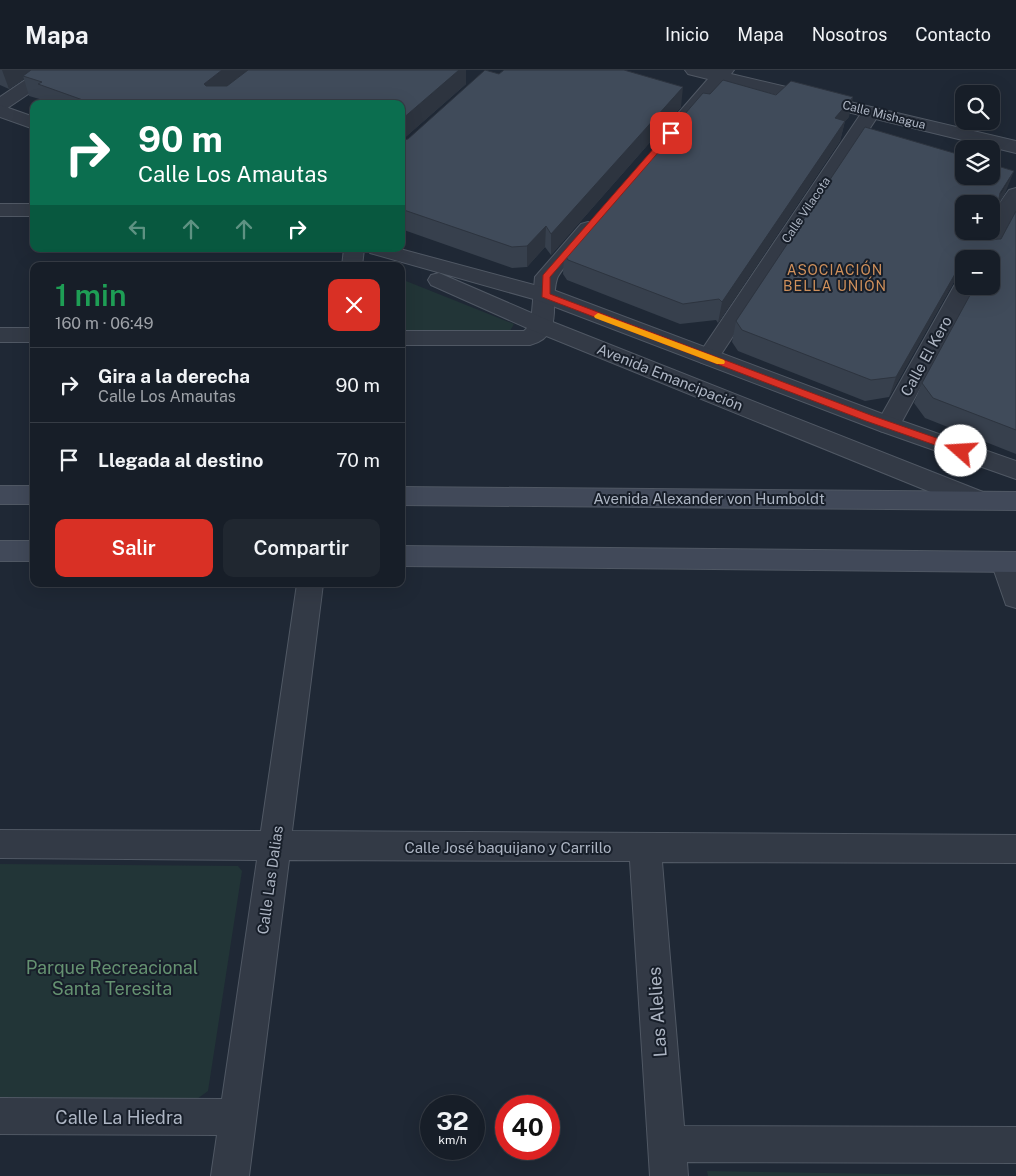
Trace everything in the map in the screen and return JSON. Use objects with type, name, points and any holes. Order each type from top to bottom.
[{"type":"main road","points":[[0,494],[30,495]]},
{"type":"main road","name":"Avenida Alexander von Humboldt","points":[[405,496],[974,499],[1016,501]]},
{"type":"main road","points":[[0,551],[30,551]]},
{"type":"main road","points":[[405,556],[1010,562]]},
{"type":"street","points":[[0,105],[52,70]]},
{"type":"street","name":"Calle Mishagua","points":[[694,70],[723,73],[871,112],[1016,147]]},
{"type":"street","points":[[669,135],[723,73]]},
{"type":"street","points":[[0,111],[30,122]]},
{"type":"street","name":"Calle Vilacota","points":[[708,357],[871,112]]},
{"type":"street","points":[[985,250],[1016,194]]},
{"type":"street","points":[[0,210],[30,210]]},
{"type":"street","points":[[405,338],[530,338],[542,326],[546,277],[598,217]]},
{"type":"street","name":"Avenida Emancipación","points":[[376,252],[398,262]]},
{"type":"street","name":"Avenida Emancipación","points":[[388,252],[545,295],[888,425],[1016,470]]},
{"type":"street","name":"Avenida Emancipación","points":[[405,265],[542,326],[974,499]]},
{"type":"street","name":"Calle El Kero","points":[[888,425],[960,295]]},
{"type":"street","points":[[0,335],[30,335]]},
{"type":"street","points":[[1010,562],[1016,597]]},
{"type":"street","name":"Calle Las Dalias","points":[[230,1176],[310,587]]},
{"type":"street","name":"Calle José baquijano y Carrillo","points":[[0,844],[1016,849]]},
{"type":"street","name":"Las Alelies","points":[[645,847],[668,1160]]},
{"type":"street","name":"Calle La Hiedra","points":[[0,1116],[238,1117]]},
{"type":"street","points":[[668,1160],[1016,1145]]},
{"type":"green space","points":[[405,281],[514,324],[510,331],[405,330]]},
{"type":"green space","name":"Parque Recreacional Santa Teresita","points":[[0,864],[238,866],[242,871],[208,1091],[197,1099],[0,1098]]},
{"type":"green space","points":[[707,1171],[1016,1176],[708,1176]]},
{"type":"building","points":[[31,70],[222,70],[204,84],[206,86],[227,86],[248,70],[459,70],[405,117],[405,100],[83,100],[38,84],[42,82],[23,76]]},
{"type":"building","points":[[485,70],[499,74],[504,70],[624,70],[683,87],[551,234],[546,226],[527,246],[512,247],[405,210],[405,140]]},
{"type":"building","points":[[723,80],[776,95],[791,81],[853,97],[835,118],[845,121],[722,302],[719,299],[683,304],[568,260],[564,254],[703,93],[710,94]]},
{"type":"building","points":[[865,127],[955,153],[955,185],[1000,185],[1000,167],[1014,171],[1000,195],[955,195],[955,240],[1000,240],[1016,211],[1016,430],[933,398],[922,383],[970,295],[1000,295],[1000,250],[955,250],[955,274],[896,377],[871,380],[742,330],[736,321]]},
{"type":"slow traffic","points":[[598,316],[720,362]]},
{"type":"district","name":"ASOCIACIÓN BELLA UNIÓN","points":[[835,278]]},
{"type":"route","points":[[671,133],[546,277],[545,295],[961,451]]}]
